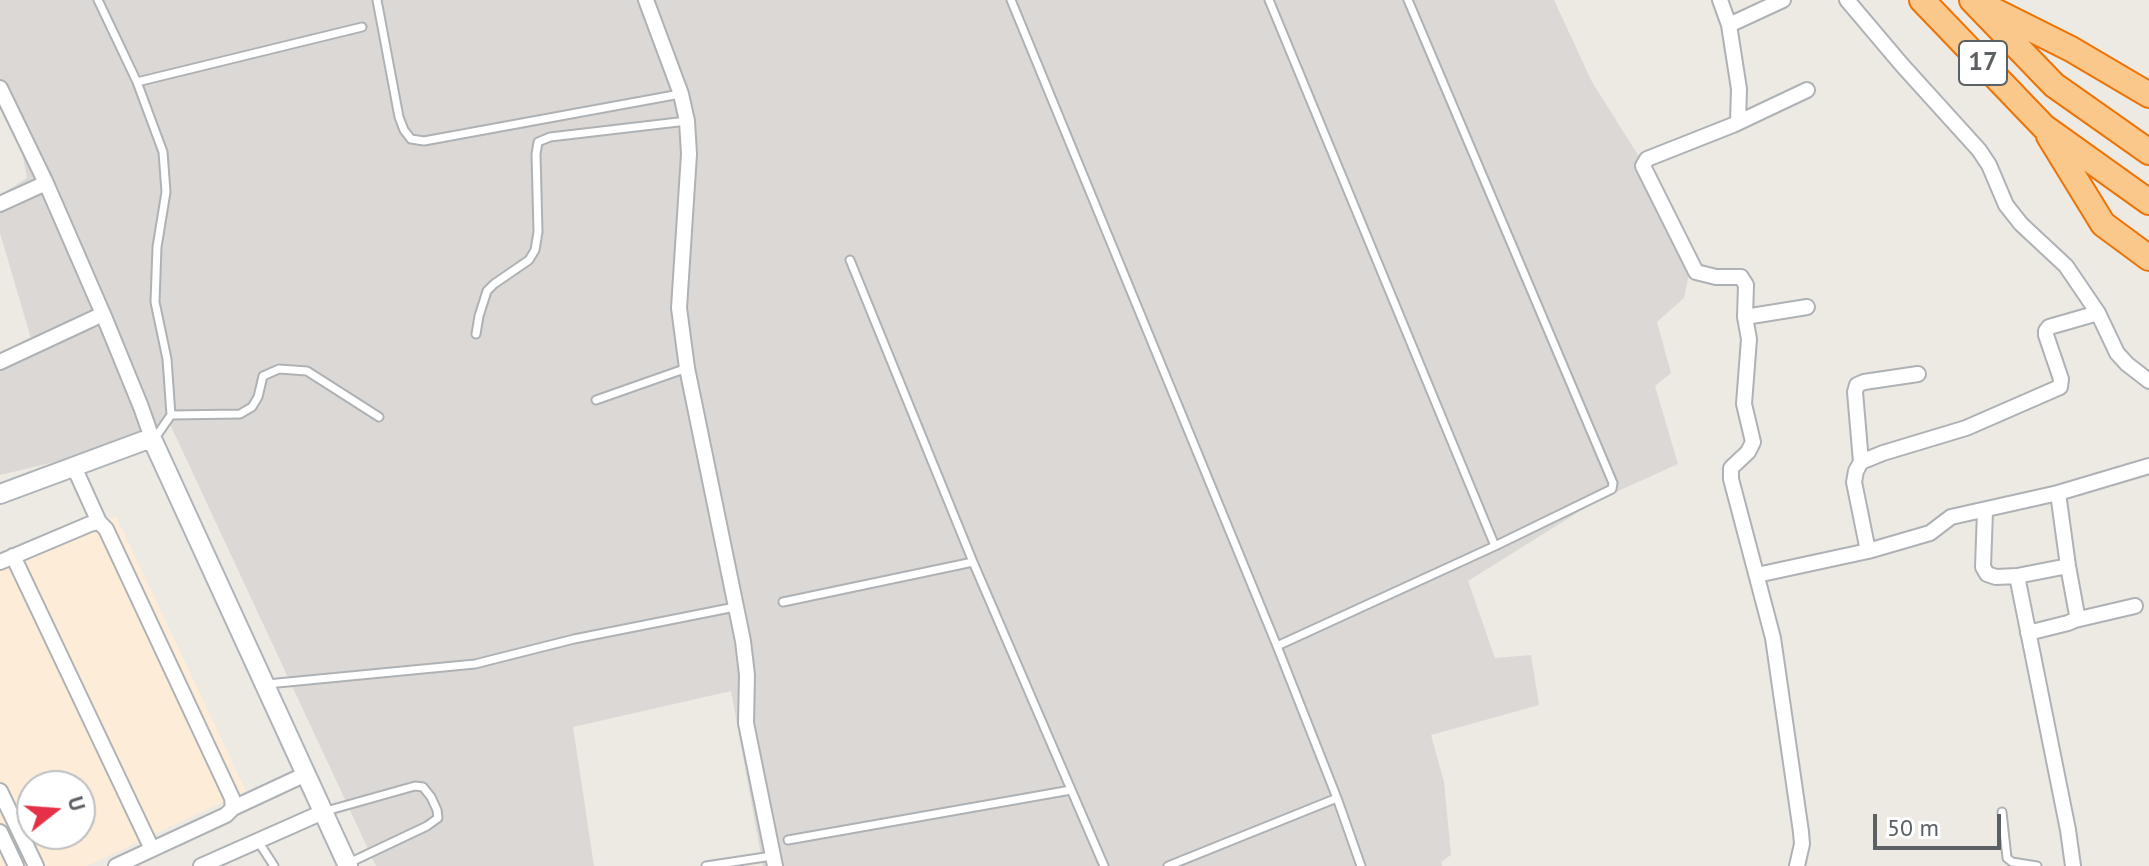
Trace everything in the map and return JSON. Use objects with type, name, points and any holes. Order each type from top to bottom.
[{"type":"highway","name":"17","points":[[1922,0],[2044,127],[2149,202]]},
{"type":"highway","name":"17","points":[[1973,0],[2054,85],[2149,152]]},
{"type":"highway","points":[[1973,0],[2071,49],[2149,95]]},
{"type":"highway","points":[[2044,127],[2103,224],[2149,258]]},
{"type":"main road","points":[[0,494],[143,441],[153,441],[348,865]]},
{"type":"street","points":[[646,0],[681,94],[687,121],[689,154],[679,308],[687,368],[737,607],[747,675],[746,723],[773,861]]},
{"type":"street","points":[[1720,0],[1729,25],[1739,89],[1738,122]]},
{"type":"street","points":[[1729,25],[1783,0]]},
{"type":"street","points":[[1847,0],[1979,150],[2006,205],[2021,224],[2066,266],[2098,313],[2117,353],[2149,381]]},
{"type":"street","points":[[0,88],[46,183],[103,314],[153,441]]},
{"type":"street","points":[[1797,866],[1802,844],[1773,638],[1731,479],[1731,468],[1748,452],[1753,442],[1744,404],[1749,339],[1745,317],[1746,285],[1741,277],[1716,277],[1696,272],[1643,166],[1647,159],[1807,90]]},
{"type":"street","points":[[0,204],[46,183]]},
{"type":"street","points":[[1745,317],[1807,307]]},
{"type":"street","points":[[1861,462],[1966,428],[2060,387],[2061,379],[2046,331],[2049,327],[2098,313]]},
{"type":"street","points":[[0,362],[103,314]]},
{"type":"street","points":[[1868,551],[1854,482],[1861,462],[1855,392],[1857,385],[1864,382],[1918,374]]},
{"type":"street","points":[[1757,575],[1868,551],[1930,533],[1951,517],[2058,493],[2149,466]]},
{"type":"street","points":[[74,467],[232,798],[233,808]]},
{"type":"street","points":[[2058,493],[2077,615],[2075,620]]},
{"type":"street","points":[[1985,511],[1983,567],[1987,574],[2017,576],[2068,566]]},
{"type":"street","points":[[99,522],[7,559],[152,849]]},
{"type":"street","points":[[2017,576],[2073,866]]},
{"type":"street","points":[[2028,633],[2135,606]]},
{"type":"street","points":[[116,866],[306,774]]},
{"type":"street","points":[[0,791],[36,866]]},
{"type":"street","points":[[201,866],[323,812]]},
{"type":"street","points":[[0,832],[16,866]]},
{"type":"lane","points":[[98,0],[137,82],[163,152],[166,192],[157,247],[155,302],[167,359],[171,415],[153,441]]},
{"type":"lane","points":[[377,0],[399,117],[411,139],[424,141],[681,94]]},
{"type":"lane","points":[[1011,0],[1277,646],[1361,866]]},
{"type":"lane","points":[[1269,0],[1495,546]]},
{"type":"lane","points":[[1277,646],[1612,489],[1613,483],[1408,0]]},
{"type":"lane","points":[[137,82],[362,27]]},
{"type":"lane","points":[[476,334],[487,291],[529,260],[535,250],[538,232],[538,142],[550,137],[687,121]]},
{"type":"lane","points":[[850,260],[973,562],[1104,866]]},
{"type":"lane","points":[[596,400],[687,368]]},
{"type":"lane","points":[[171,415],[240,414],[252,407],[263,376],[279,369],[307,371],[379,417]]},
{"type":"lane","points":[[783,602],[973,562]]},
{"type":"lane","points":[[265,684],[475,664],[574,639],[737,607]]},
{"type":"lane","points":[[323,812],[415,786],[423,787],[431,797],[438,818],[348,865]]},
{"type":"lane","points":[[788,840],[1071,790]]},
{"type":"lane","points":[[1168,866],[1337,798]]},
{"type":"lane","points":[[2002,812],[2007,858],[2012,862],[2037,866]]},
{"type":"lane","points":[[258,841],[274,866]]},
{"type":"lane","points":[[706,866],[773,861]]},
{"type":"shaded area","points":[[0,0],[1554,0],[1592,82],[1655,182],[1691,263],[1684,298],[1657,322],[1671,373],[1655,386],[1678,464],[1596,501],[1468,581],[1495,658],[1531,655],[1539,705],[1431,735],[1444,782],[1451,855],[1441,862],[1442,866],[763,866],[731,691],[573,727],[594,866],[376,866],[169,422],[143,441],[0,475],[0,353],[32,342],[0,233],[0,195],[27,178],[18,132],[0,94]]},
{"type":"shaded area","points":[[116,516],[246,791],[87,866],[0,866],[0,567]]}]
